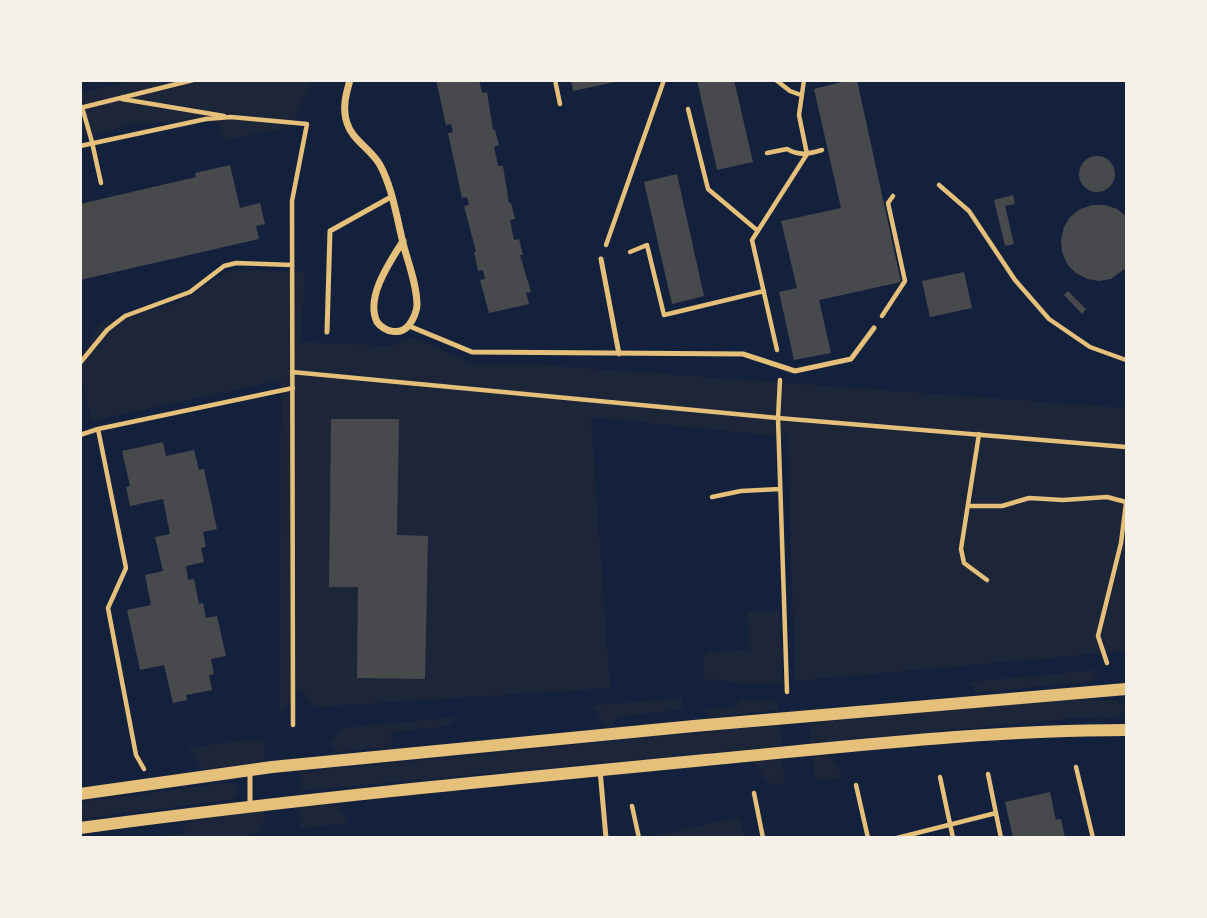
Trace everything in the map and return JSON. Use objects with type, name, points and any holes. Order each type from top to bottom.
[{"type":"street","points":[[350,80],[344,110],[347,124],[353,135],[377,161],[391,197],[415,290],[417,306],[409,326],[402,330],[388,331],[381,327],[374,316],[374,305],[380,282],[402,241]]},
{"type":"street","points":[[80,794],[250,771],[694,726],[1126,689]]},
{"type":"street","points":[[80,828],[250,805],[951,737],[1126,730]]},
{"type":"lane","points":[[327,332],[330,231],[391,197]]},
{"type":"lane","points":[[601,259],[620,354]]},
{"type":"lane","points":[[409,326],[472,352],[743,354],[795,371],[851,359],[874,328]]},
{"type":"lane","points":[[600,770],[607,838]]},
{"type":"lane","points":[[250,771],[250,805]]},
{"type":"path","points":[[100,183],[92,142],[81,107],[193,80]]},
{"type":"path","points":[[555,80],[560,104]]},
{"type":"path","points":[[601,259],[664,80]]},
{"type":"path","points":[[776,80],[790,91],[801,94]]},
{"type":"path","points":[[787,692],[778,365],[776,343],[752,240],[807,154],[799,115],[804,80]]},
{"type":"path","points":[[117,99],[231,117],[307,124],[292,201],[293,725]]},
{"type":"path","points":[[688,109],[708,189],[758,231]]},
{"type":"path","points":[[80,146],[206,119],[231,117]]},
{"type":"path","points":[[767,153],[787,149],[794,153],[807,154],[822,150]]},
{"type":"path","points":[[939,185],[969,211],[1015,281],[1049,319],[1090,347],[1126,360]]},
{"type":"path","points":[[874,328],[905,281],[888,203],[893,196]]},
{"type":"path","points":[[630,252],[647,245],[664,315],[764,291]]},
{"type":"path","points":[[80,363],[107,330],[125,316],[190,292],[224,266],[236,263],[292,265]]},
{"type":"path","points":[[292,372],[778,418],[1126,447]]},
{"type":"path","points":[[80,435],[293,388]]},
{"type":"path","points":[[98,429],[126,568],[108,608],[136,755],[153,785]]},
{"type":"path","points":[[979,434],[961,549],[964,563],[987,580]]},
{"type":"path","points":[[712,497],[741,491],[780,489]]},
{"type":"path","points":[[968,506],[1002,506],[1029,498],[1063,500],[1107,497],[1126,502],[1121,543],[1098,636],[1107,663]]},
{"type":"path","points":[[1076,767],[1093,838]]},
{"type":"path","points":[[988,774],[1001,838]]},
{"type":"path","points":[[940,777],[953,838]]},
{"type":"path","points":[[856,785],[868,838]]},
{"type":"path","points":[[754,793],[764,838]]},
{"type":"path","points":[[632,806],[639,838]]},
{"type":"path","points":[[898,838],[996,813]]},
{"type":"shaded area","points":[[138,80],[312,81],[290,128],[223,140],[218,122],[137,123],[81,138],[81,81],[84,92]]},
{"type":"shaded area","points":[[231,270],[305,272],[301,342],[390,346],[414,337],[476,365],[542,365],[1126,408],[1126,651],[795,681],[787,437],[591,417],[610,688],[316,707],[299,688],[279,717],[281,380],[91,421],[81,374],[80,364],[98,324],[174,304]]},
{"type":"shaded area","points":[[779,610],[783,683],[743,684],[717,679],[704,680],[704,658],[708,652],[749,650],[747,612]]},
{"type":"shaded area","points":[[1098,670],[1093,681],[976,693],[969,682]]},
{"type":"shaded area","points":[[682,698],[683,709],[617,717],[611,727],[606,727],[591,706]]},
{"type":"shaded area","points":[[738,699],[773,699],[779,710],[712,717],[705,710],[739,706]]},
{"type":"shaded area","points":[[1074,699],[1113,700],[1119,702],[1125,711],[1109,718],[1077,718],[811,743],[809,723]]},
{"type":"shaded area","points":[[457,717],[447,726],[391,732],[392,747],[338,752],[330,743],[341,728]]},
{"type":"shaded area","points":[[780,725],[782,746],[300,791],[300,772]]},
{"type":"shaded area","points":[[262,740],[265,745],[264,761],[202,769],[187,748]]},
{"type":"shaded area","points":[[828,755],[845,778],[815,780],[812,756]]},
{"type":"shaded area","points":[[782,760],[785,783],[769,784],[753,762]]},
{"type":"shaded area","points":[[232,782],[238,793],[234,799],[81,819],[81,802]]},
{"type":"shaded area","points":[[335,804],[349,823],[300,828],[299,807]]},
{"type":"shaded area","points":[[264,811],[263,829],[242,836],[145,838],[183,833],[187,821]]},
{"type":"shaded area","points":[[740,817],[745,837],[658,838],[657,835]]},
{"type":"building","points":[[436,80],[479,80],[482,93],[487,92],[493,130],[499,145],[494,147],[498,166],[503,166],[509,203],[515,219],[510,220],[514,240],[519,239],[523,255],[520,255],[531,292],[526,293],[529,304],[489,313],[480,280],[485,279],[483,270],[478,271],[464,206],[469,205],[467,197],[462,198],[448,133],[453,132],[451,124],[446,125]]},
{"type":"building","points":[[571,80],[615,80],[615,82],[573,91]]},
{"type":"building","points":[[697,80],[734,80],[753,162],[717,170]]},
{"type":"building","points":[[857,80],[901,282],[819,300],[831,353],[794,360],[779,292],[797,288],[781,221],[841,208],[814,89]]},
{"type":"building","points":[[1097,156],[1110,161],[1115,174],[1110,187],[1097,192],[1084,187],[1079,174],[1084,161]]},
{"type":"building","points":[[230,165],[240,208],[260,203],[265,224],[256,226],[259,239],[80,280],[80,204],[196,177],[195,173]]},
{"type":"building","points":[[677,174],[704,296],[672,304],[644,182]]},
{"type":"building","points":[[1013,195],[1015,204],[1005,206],[1014,244],[1005,246],[994,200]]},
{"type":"building","points":[[1093,205],[1117,209],[1126,216],[1126,268],[1111,279],[1099,281],[1087,279],[1067,264],[1061,240],[1070,217],[1080,209]]},
{"type":"building","points":[[964,272],[972,308],[930,317],[922,281]]},
{"type":"building","points":[[1068,291],[1086,309],[1082,314],[1064,295]]},
{"type":"building","points":[[331,419],[399,419],[397,535],[428,536],[425,679],[357,678],[358,587],[329,587]]},
{"type":"building","points":[[163,442],[166,456],[194,450],[199,470],[204,469],[217,529],[203,532],[206,547],[201,548],[204,562],[186,566],[188,580],[194,579],[199,604],[203,603],[206,618],[217,616],[226,656],[211,659],[214,674],[209,675],[212,690],[186,695],[187,700],[173,703],[164,665],[140,670],[127,610],[151,605],[145,575],[163,571],[155,537],[170,534],[163,499],[130,506],[126,487],[130,486],[122,451]]},
{"type":"building","points":[[1050,792],[1056,820],[1061,819],[1065,837],[1013,837],[1005,802]]}]
